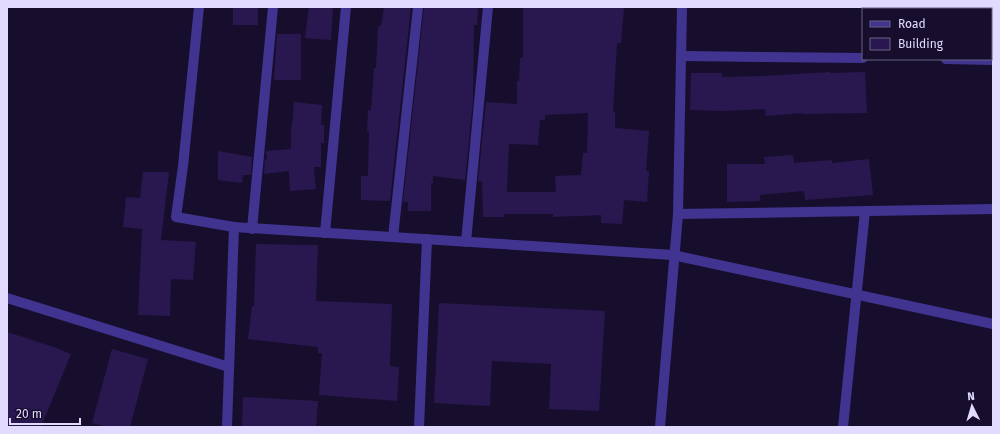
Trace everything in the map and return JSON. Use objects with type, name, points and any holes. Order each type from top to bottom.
[{"type":"street","points":[[198,7],[183,166],[176,216],[234,228],[674,255],[993,324]]},
{"type":"street","points":[[252,229],[273,7]]},
{"type":"street","points":[[325,233],[346,7]]},
{"type":"street","points":[[393,237],[418,7]]},
{"type":"street","points":[[466,242],[488,7]]},
{"type":"street","points":[[660,427],[678,214],[682,7]]},
{"type":"street","points":[[681,56],[862,58]]},
{"type":"street","points":[[678,214],[993,209]]},
{"type":"street","points":[[843,427],[865,211]]},
{"type":"street","points":[[227,427],[234,228]]},
{"type":"street","points":[[419,427],[427,239]]},
{"type":"street","points":[[7,298],[229,367]]},
{"type":"building","points":[[233,7],[258,7],[258,25],[233,25]]},
{"type":"building","points":[[309,7],[333,7],[331,40],[305,38]]},
{"type":"building","points":[[384,7],[411,7],[390,201],[361,200],[361,176],[368,176],[368,110],[371,110],[374,68],[376,68],[378,26],[381,26]]},
{"type":"building","points":[[424,7],[478,7],[477,25],[474,25],[473,101],[465,180],[433,176],[433,183],[431,183],[431,211],[408,211],[408,202],[403,202]]},
{"type":"building","points":[[523,7],[624,7],[621,43],[617,43],[613,112],[615,112],[615,128],[649,131],[646,171],[649,171],[647,202],[624,200],[622,224],[601,223],[601,215],[553,217],[553,214],[504,214],[504,217],[483,217],[482,181],[478,181],[486,102],[517,104],[517,81],[519,81],[520,58],[523,58]],"holes":[[[588,113],[587,153],[583,153],[581,175],[555,176],[556,192],[507,192],[509,144],[538,145],[540,120],[545,120],[545,115]]]},
{"type":"building","points":[[277,34],[301,34],[301,80],[274,80]]},
{"type":"building","points":[[830,72],[865,72],[867,113],[802,113],[766,116],[765,109],[722,111],[690,110],[691,73],[722,73],[722,77]]},
{"type":"building","points":[[294,102],[322,105],[321,125],[324,125],[324,143],[321,143],[321,167],[314,167],[316,189],[290,191],[289,171],[264,174],[265,159],[267,160],[266,151],[291,149],[291,126]]},
{"type":"building","points":[[218,151],[252,157],[251,175],[243,175],[242,183],[218,180]]},
{"type":"building","points":[[793,155],[794,163],[832,160],[832,163],[869,159],[873,195],[805,200],[804,191],[760,195],[760,201],[727,202],[727,164],[765,164],[764,157]]},
{"type":"building","points":[[143,172],[169,172],[161,240],[196,242],[193,280],[171,279],[170,316],[138,315],[142,229],[123,227],[126,197],[140,198]]},
{"type":"building","points":[[256,244],[318,245],[316,301],[392,304],[390,366],[399,367],[397,401],[319,395],[322,353],[318,353],[318,347],[248,339],[252,306],[254,306]]},
{"type":"building","points":[[439,303],[605,311],[599,411],[549,409],[551,364],[492,361],[490,406],[434,403]]},
{"type":"building","points":[[7,332],[71,354],[41,427],[7,427]]},
{"type":"building","points":[[112,349],[148,359],[130,427],[108,427],[92,423]]},
{"type":"building","points":[[243,397],[318,401],[316,427],[242,427]]}]
